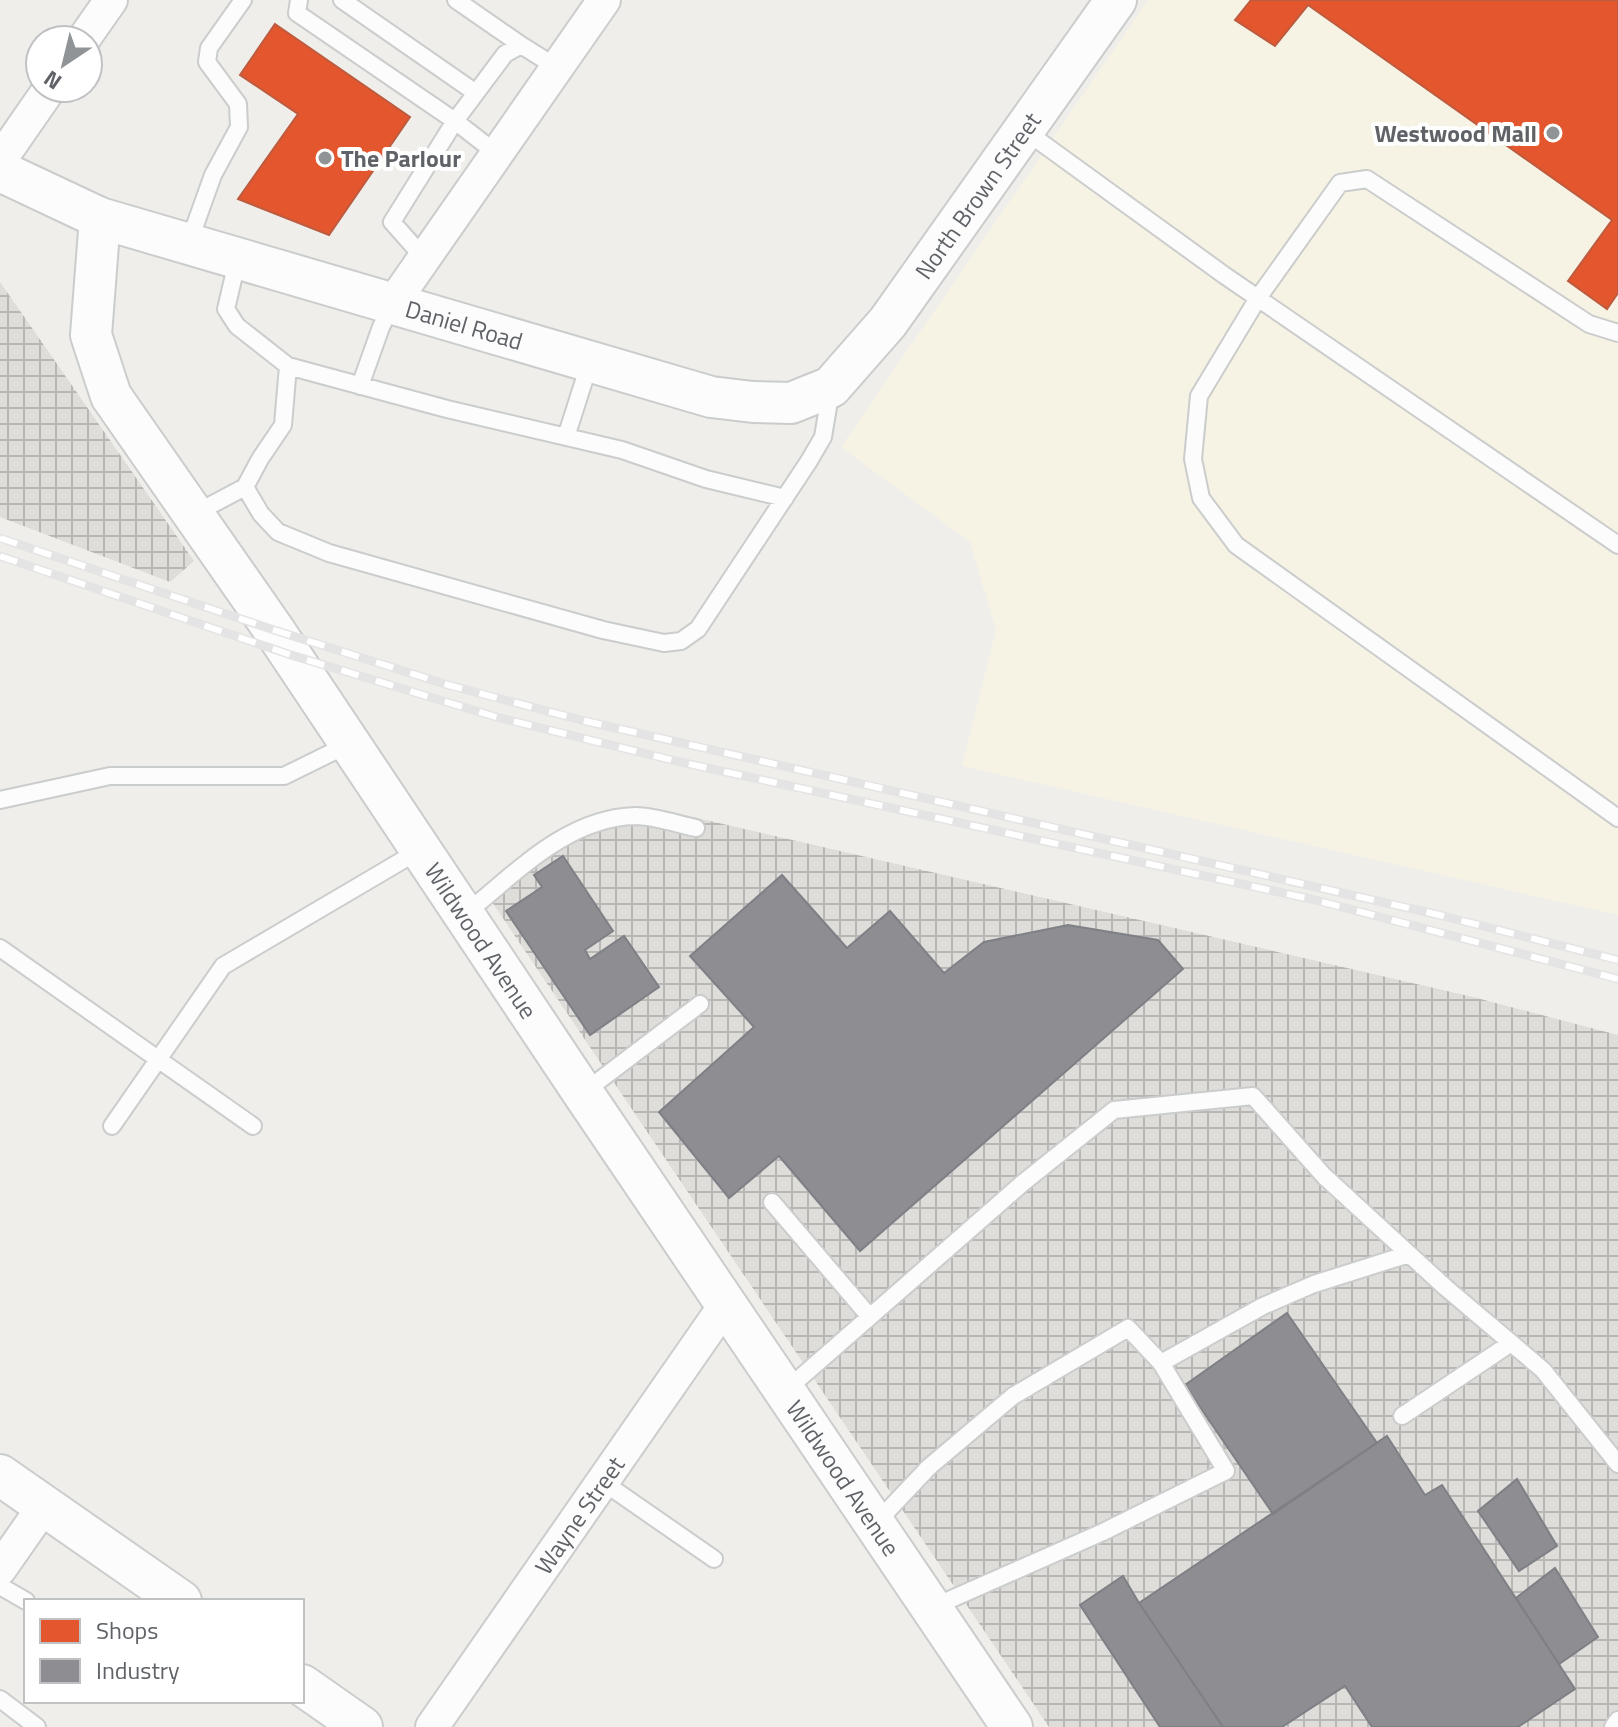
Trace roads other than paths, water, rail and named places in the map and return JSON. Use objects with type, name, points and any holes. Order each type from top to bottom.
[{"type":"street","points":[[94,24],[111,0]]},
{"type":"street","points":[[393,303],[604,0]]},
{"type":"street","name":"North Brown Street","points":[[831,387],[888,322],[1116,0]]},
{"type":"street","points":[[0,160],[39,104]]},
{"type":"street","points":[[0,171],[100,218]]},
{"type":"street","name":"Daniel Road","points":[[100,218],[711,397],[791,403],[831,387]]},
{"type":"street","name":"Wildwood Avenue","points":[[100,218],[91,335],[111,396],[194,514],[875,1524],[1004,1723]]},
{"type":"street","name":"Wayne Street","points":[[432,1727],[726,1304]]},
{"type":"street","points":[[0,1475],[178,1599]]},
{"type":"street","points":[[0,1569],[44,1506]]},
{"type":"street","points":[[304,1686],[362,1727]]},
{"type":"lane","points":[[189,242],[213,175],[239,127],[238,104],[207,62],[209,48],[243,0]]},
{"type":"lane","points":[[299,0],[297,13],[455,121],[496,153]]},
{"type":"lane","points":[[342,0],[476,93]]},
{"type":"lane","points":[[456,0],[556,67]]},
{"type":"lane","points":[[424,258],[392,222],[455,121],[505,54],[521,45]]},
{"type":"lane","points":[[1024,130],[1258,298],[1618,545]]},
{"type":"lane","points":[[1618,333],[1589,324],[1367,179],[1340,183],[1258,298],[1199,396],[1193,459],[1201,498],[1236,545],[1618,818]]},
{"type":"lane","points":[[239,258],[226,309],[237,326],[288,366],[622,450],[706,479],[785,498]]},
{"type":"lane","points":[[360,386],[393,303]]},
{"type":"lane","points":[[566,437],[590,361]]},
{"type":"lane","points":[[194,514],[245,487],[283,425],[287,409],[288,366]]},
{"type":"lane","points":[[245,487],[261,514],[278,532],[329,553],[603,630],[664,643],[681,641],[698,629],[823,437],[831,387]]},
{"type":"lane","points":[[0,800],[110,776],[284,776],[349,744]]},
{"type":"lane","points":[[463,915],[560,839],[598,822],[636,816],[696,828]]},
{"type":"lane","points":[[112,1126],[223,966],[420,850]]},
{"type":"lane","points":[[0,948],[253,1126]]},
{"type":"lane","points":[[583,1093],[700,1004]]},
{"type":"lane","points":[[785,1391],[1024,1182],[1114,1110],[1253,1096],[1324,1176],[1543,1370],[1618,1464]]},
{"type":"lane","points":[[772,1202],[870,1317]]},
{"type":"lane","points":[[1161,1363],[1263,1306],[1301,1289],[1409,1254]]},
{"type":"lane","points":[[875,1524],[929,1467],[1013,1396],[1128,1328],[1161,1363],[1226,1471],[1103,1532],[931,1608]]},
{"type":"lane","points":[[1402,1416],[1511,1343]]},
{"type":"lane","points":[[603,1482],[714,1559]]},
{"type":"lane","points":[[0,1586],[24,1600]]},
{"type":"lane","points":[[0,1699],[37,1727]]},
{"type":"lane","points":[[1613,1727],[1618,1720]]},
{"type":"railway","points":[[0,538],[448,685],[585,721],[1435,914],[1618,960]]},
{"type":"railway","points":[[0,556],[291,655],[496,717],[680,762],[1315,900],[1618,979]]},
{"type":"place","name":"Westwood Mall","points":[[1553,133]]},
{"type":"place","name":"The Parlour","points":[[325,158]]}]
